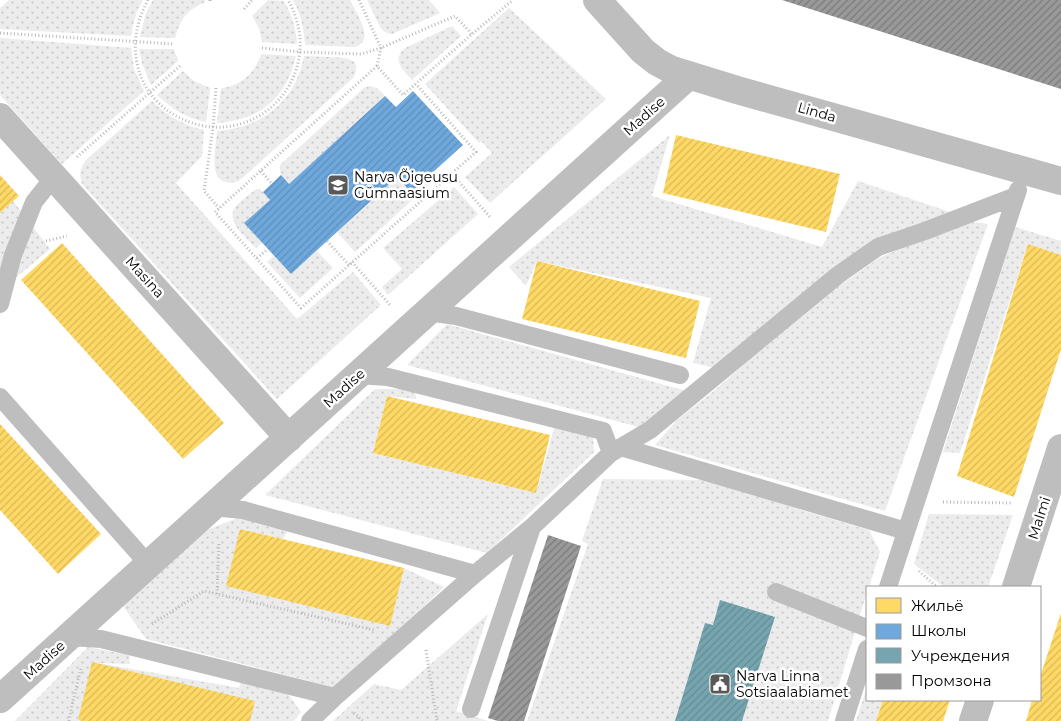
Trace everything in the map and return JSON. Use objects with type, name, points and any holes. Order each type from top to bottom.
[{"type":"street","name":"Linda","points":[[597,0],[643,51],[657,62],[672,70],[1061,181]]},
{"type":"street","name":"Madise","points":[[0,700],[688,76]]},
{"type":"street","name":"Masina","points":[[0,117],[289,438]]},
{"type":"street","name":"Malmi","points":[[1016,586],[1061,448]]},
{"type":"street","points":[[973,721],[980,701]]},
{"type":"lane","points":[[888,586],[1025,170]]},
{"type":"lane","points":[[0,304],[13,255],[34,202],[54,177]]},
{"type":"lane","points":[[310,721],[475,574],[532,527],[616,450],[650,430],[838,275],[878,247],[925,232],[1016,196]]},
{"type":"lane","points":[[427,312],[456,316],[680,374]]},
{"type":"lane","points":[[358,375],[388,377],[603,431],[616,450],[906,531]]},
{"type":"lane","points":[[0,398],[149,565]]},
{"type":"lane","points":[[212,507],[243,510],[475,574]]},
{"type":"lane","points":[[471,709],[532,527]]},
{"type":"lane","points":[[776,592],[866,628]]},
{"type":"lane","points":[[69,637],[101,639],[335,697]]},
{"type":"lane","points":[[844,721],[866,652]]},
{"type":"path","points":[[148,0],[136,27],[135,41],[135,55],[143,81],[162,106],[177,117],[194,124],[213,128],[244,123],[259,116],[282,96],[292,82],[300,52],[300,29],[288,0]]},
{"type":"path","points":[[244,9],[252,0]]},
{"type":"path","points":[[358,0],[381,48],[376,66],[215,212],[301,308],[476,152],[416,84]]},
{"type":"path","points":[[376,66],[403,95],[513,0]]},
{"type":"path","points":[[262,48],[300,52],[361,54],[381,48],[455,16],[472,34]]},
{"type":"path","points":[[0,33],[174,44]]},
{"type":"path","points":[[54,177],[180,66]]},
{"type":"path","points":[[216,88],[213,128],[204,191],[220,208]]},
{"type":"path","points":[[261,171],[272,184]]},
{"type":"path","points":[[452,174],[492,220]]},
{"type":"path","points":[[327,241],[348,265]]},
{"type":"path","points":[[257,258],[268,249]]},
{"type":"path","points":[[352,262],[394,310]]},
{"type":"path","points":[[916,502],[1017,504],[1044,500]]},
{"type":"path","points":[[217,594],[219,540]]},
{"type":"path","points":[[134,647],[142,630],[204,591],[403,637]]},
{"type":"path","points":[[422,621],[437,721]]},
{"type":"path","points":[[69,721],[82,663]]},
{"type":"shaded area","points":[[9,0],[143,0],[135,17],[131,36],[0,29],[0,8]]},
{"type":"shaded area","points":[[153,0],[205,0],[205,2],[185,16],[175,38],[140,37],[146,13]]},
{"type":"shaded area","points":[[268,0],[284,1],[293,22],[297,44],[262,42],[259,28],[252,16]]},
{"type":"shaded area","points":[[293,0],[350,0],[363,26],[364,39],[361,44],[355,47],[305,45],[302,22]]},
{"type":"shaded area","points":[[367,0],[429,0],[440,13],[392,34],[381,29]]},
{"type":"shaded area","points":[[509,8],[606,99],[490,203],[465,177],[492,153],[481,141],[479,143],[425,84]]},
{"type":"shaded area","points":[[452,26],[461,36],[412,80],[400,65],[399,57],[401,52],[405,48]]},
{"type":"shaded area","points":[[0,38],[131,48],[134,69],[144,91],[62,164],[0,95]]},
{"type":"shaded area","points":[[139,49],[174,49],[178,61],[151,85],[142,63]]},
{"type":"shaded area","points":[[261,54],[296,56],[285,84],[278,95],[269,105],[258,112],[232,121],[217,123],[221,88],[235,85],[251,73]]},
{"type":"shaded area","points":[[304,56],[345,58],[354,62],[356,71],[353,78],[239,181],[228,183],[221,180],[217,175],[215,167],[217,131],[233,129],[248,124],[262,118],[274,109],[285,99],[293,86],[300,72]]},
{"type":"shaded area","points":[[183,71],[194,81],[210,88],[206,122],[180,112],[168,105],[157,95]]},
{"type":"shaded area","points":[[370,86],[377,88],[385,96],[289,184],[282,176],[280,165],[364,88]]},
{"type":"shaded area","points":[[152,101],[176,119],[204,130],[202,156],[176,183],[297,319],[353,272],[381,305],[277,399],[82,184],[80,172],[85,161]]},
{"type":"shaded area","points":[[670,135],[652,196],[822,247],[858,181],[953,213],[878,247],[723,370],[693,363],[711,298],[537,261],[526,286],[509,267]]},
{"type":"shaded area","points":[[397,177],[411,192],[425,180],[430,184],[355,252],[337,232]]},
{"type":"shaded area","points":[[454,187],[478,214],[388,295],[382,287],[402,269],[383,248]]},
{"type":"shaded area","points":[[256,189],[260,189],[270,200],[245,223],[262,243],[256,248],[234,223],[233,211],[237,205]]},
{"type":"shaded area","points":[[13,201],[50,249],[0,291],[0,213]]},
{"type":"shaded area","points":[[963,221],[988,224],[885,511],[655,445],[677,420],[715,390],[806,309],[879,258]]},
{"type":"shaded area","points":[[1015,227],[1061,241],[1061,255],[1028,244],[960,453],[943,452]]},
{"type":"shaded area","points":[[317,251],[333,268],[300,298],[267,262],[274,256],[291,274]]},
{"type":"shaded area","points":[[447,324],[690,392],[650,430],[407,365]]},
{"type":"shaded area","points":[[375,389],[415,389],[416,399],[387,396],[373,453],[536,493],[555,425],[593,435],[594,452],[487,553],[265,495]]},
{"type":"shaded area","points":[[603,479],[715,480],[804,511],[869,530],[880,552],[869,586],[866,586],[866,595],[828,721],[527,721],[588,544],[582,541]]},
{"type":"shaded area","points":[[929,514],[1013,515],[988,586],[943,586],[914,564]]},
{"type":"shaded area","points":[[243,516],[288,530],[283,539],[241,529],[227,583],[404,568],[444,587],[340,689],[146,639],[123,606],[204,531]]},
{"type":"shaded area","points":[[488,614],[456,711],[488,721],[333,721],[374,684],[401,690]]},
{"type":"shaded area","points":[[88,647],[129,655],[130,664],[98,663],[239,688],[242,679],[283,687],[301,712],[294,721],[15,721]]},
{"type":"shaded area","points":[[866,690],[866,701],[883,701],[876,721],[856,721]]},
{"type":"building: Жильё","points":[[676,135],[840,174],[826,232],[663,193]]},
{"type":"building: Жильё","points":[[0,175],[19,196],[0,213]]},
{"type":"building: Жильё","points":[[62,243],[224,423],[183,459],[21,280]]},
{"type":"building: Жильё","points":[[1028,244],[1061,255],[1061,349],[1014,497],[957,476]]},
{"type":"building: Жильё","points":[[537,261],[700,301],[686,358],[522,319]]},
{"type":"building: Жильё","points":[[387,396],[550,435],[536,493],[373,453]]},
{"type":"building: Жильё","points":[[0,424],[101,534],[58,574],[0,510]]},
{"type":"building: Жильё","points":[[240,529],[404,568],[390,626],[226,586]]},
{"type":"building: Жильё","points":[[1061,613],[1061,721],[1026,721],[1032,701],[1041,701],[1041,674]]},
{"type":"building: Жильё","points":[[92,662],[255,701],[250,721],[78,720]]},
{"type":"building: Жильё","points":[[883,701],[950,701],[943,721],[876,721]]},
{"type":"building: Школы","points":[[413,91],[463,145],[411,192],[397,177],[291,274],[244,223],[270,200],[263,192],[281,175],[289,184],[385,96],[396,107]]},
{"type":"building: Учреждения","points":[[720,600],[775,617],[742,721],[675,721],[705,623],[713,625]]},
{"type":"building: Промзона","points":[[782,0],[1061,0],[1061,89]]},
{"type":"building: Промзона","points":[[548,535],[581,546],[524,721],[498,721],[488,718]]},
{"type":"place","name":"Narva Õigeusu Gümnaasium","points":[[338,185]]},
{"type":"place","name":"Narva Linna Sotsiaalabiamet","points":[[720,684]]}]
